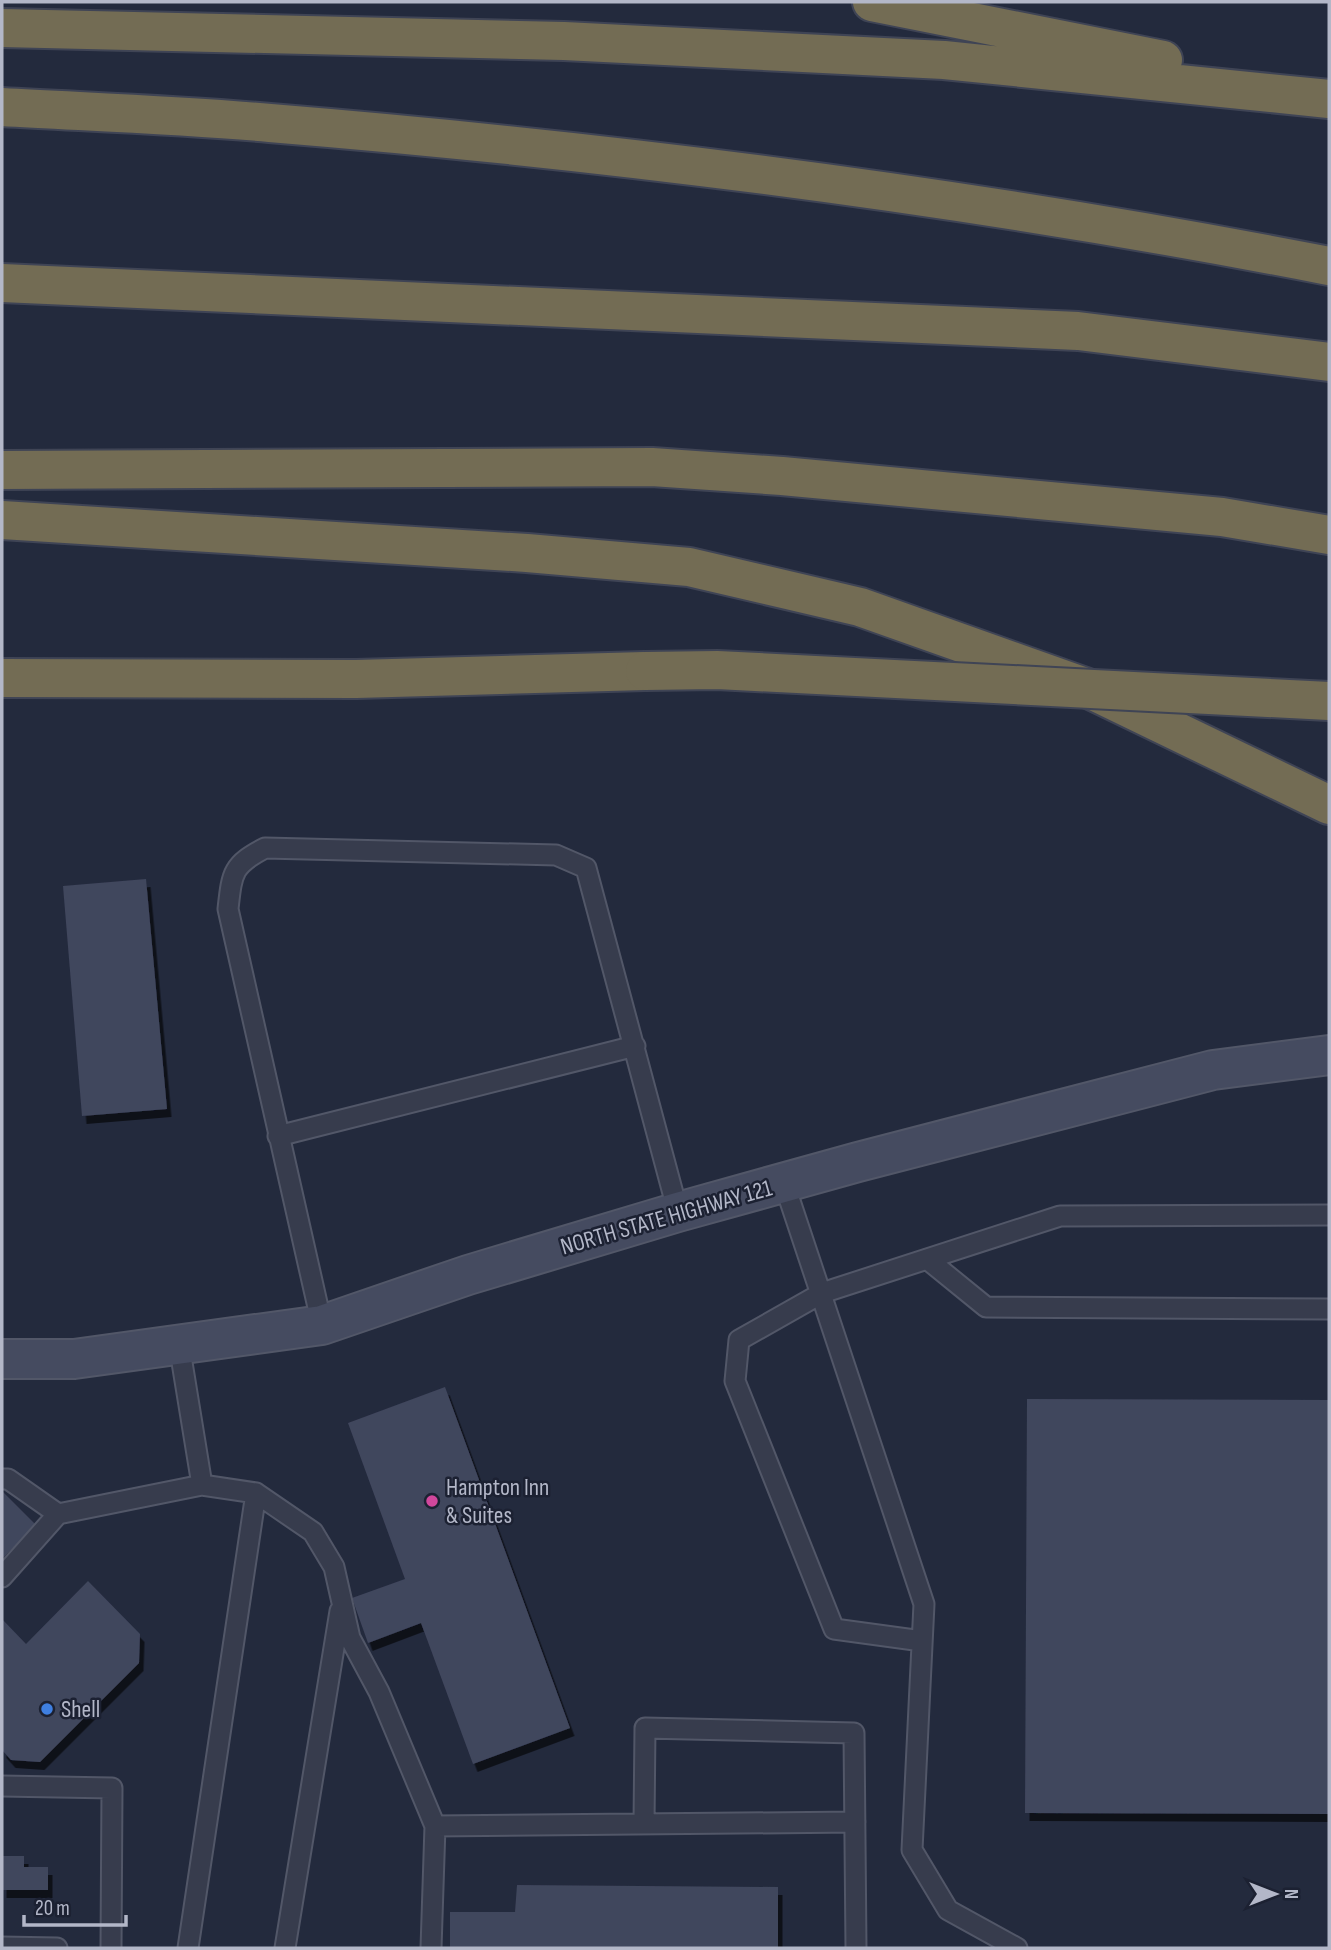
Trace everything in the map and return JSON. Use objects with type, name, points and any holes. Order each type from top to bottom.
[{"type":"highway","points":[[872,2],[1329,97]]},
{"type":"highway","points":[[2,28],[564,41],[944,60],[1329,97]]},
{"type":"highway","points":[[2,107],[269,123],[656,161],[1138,229],[1329,266]]},
{"type":"highway","points":[[2,283],[1078,331],[1329,362]]},
{"type":"highway","points":[[2,470],[652,467],[782,476],[1222,517],[1329,536]]},
{"type":"highway","points":[[2,520],[527,553],[690,567],[860,607],[1085,687],[1329,805]]},
{"type":"highway","points":[[2,678],[356,679],[717,670],[1329,701]]},
{"type":"main road","name":"NORTH STATE HIGHWAY 121","points":[[2,1359],[74,1359],[322,1325],[468,1275],[784,1183],[1213,1070],[1329,1055]]},
{"type":"lane","points":[[322,1325],[228,909],[232,875],[241,860],[265,848],[556,855],[586,868],[678,1212]]},
{"type":"lane","points":[[278,1136],[635,1046]]},
{"type":"lane","points":[[784,1183],[923,1604],[912,1850],[948,1910],[1017,1948]]},
{"type":"lane","points":[[922,1641],[834,1629],[735,1381],[739,1340],[822,1293],[1060,1216],[1329,1215]]},
{"type":"lane","points":[[927,1259],[986,1307],[1329,1310]]},
{"type":"lane","points":[[179,1344],[202,1485]]},
{"type":"lane","points":[[2,1479],[8,1479],[58,1514]]},
{"type":"lane","points":[[2,1577],[58,1514],[202,1485],[256,1493],[313,1532],[334,1567],[350,1638],[379,1692],[435,1826],[431,1948]]},
{"type":"lane","points":[[188,1948],[256,1493]]},
{"type":"lane","points":[[285,1948],[341,1599]]},
{"type":"lane","points":[[644,1824],[645,1728],[854,1732],[856,1948]]},
{"type":"lane","points":[[2,1786],[112,1788],[111,1948]]},
{"type":"lane","points":[[435,1826],[855,1822]]},
{"type":"lane","points":[[2,1947],[57,1948]]},
{"type":"building","points":[[146,879],[167,1109],[82,1116],[63,886]]},
{"type":"building","name":"Hampton Inn & Suites","points":[[445,1387],[570,1728],[473,1764],[421,1623],[368,1643],[352,1598],[405,1579],[348,1423]]},
{"type":"building","points":[[1027,1399],[1329,1400],[1329,1814],[1025,1813]]},
{"type":"building","points":[[2,1491],[36,1525],[2,1559]]},
{"type":"building","name":"Shell","points":[[88,1581],[140,1634],[139,1663],[40,1762],[11,1760],[2,1750],[2,1619],[26,1644]]},
{"type":"building","points":[[2,1856],[24,1856],[24,1867],[48,1867],[48,1890],[2,1890]]},
{"type":"building","points":[[517,1885],[778,1887],[778,1948],[450,1948],[450,1912],[515,1912]]},
{"type":"place","name":"Hampton Inn & Suites","points":[[432,1501]]},
{"type":"place","name":"Shell","points":[[47,1709]]}]
